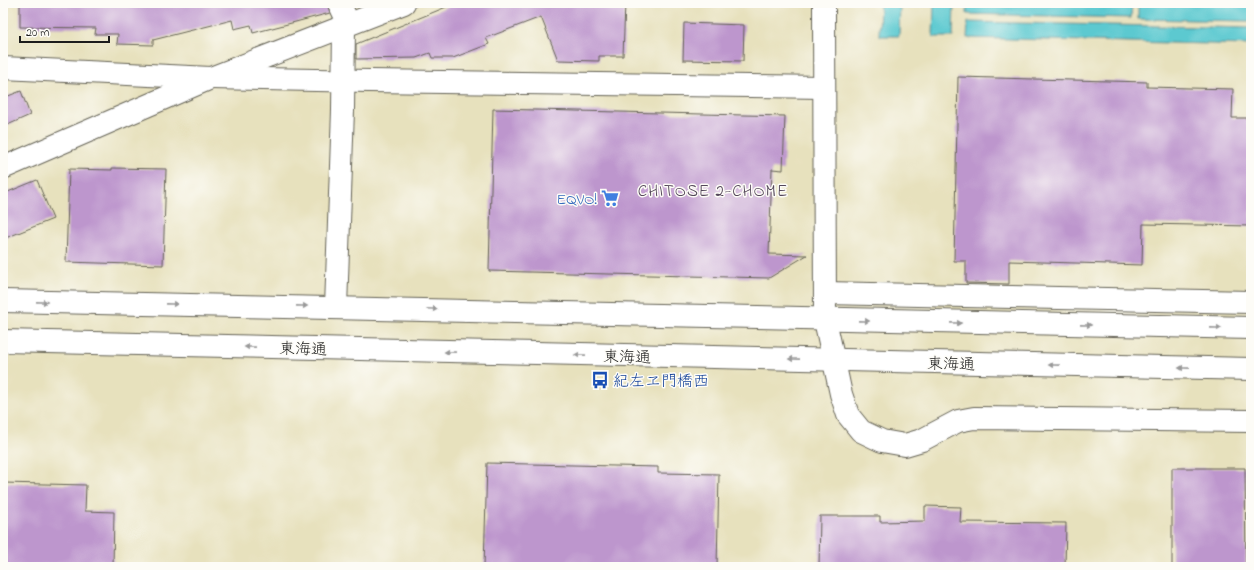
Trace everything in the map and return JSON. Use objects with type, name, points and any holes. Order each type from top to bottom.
[{"type":"street","points":[[336,307],[346,25],[339,3]]},
{"type":"street","points":[[3,168],[211,78],[404,3]]},
{"type":"street","points":[[824,3],[825,320],[841,394],[848,415],[861,431],[882,441],[905,445],[922,440],[958,421],[974,418],[1251,421]]},
{"type":"street","points":[[3,68],[211,78],[824,87]]},
{"type":"street","points":[[825,293],[1251,302]]},
{"type":"street","points":[[3,301],[336,307],[917,322],[1251,328]]},
{"type":"street","name":"東海通","points":[[3,341],[1251,369]]},
{"type":"water","points":[[880,3],[900,3],[899,36],[879,36]]},
{"type":"water","points":[[934,3],[954,3],[953,37],[933,37]]},
{"type":"water","points":[[967,3],[1132,3],[1131,18],[967,14]]},
{"type":"water","points":[[1138,3],[1251,3],[1251,21],[1138,19]]},
{"type":"water","points":[[968,22],[1251,28],[1251,45],[967,38]]},
{"type":"building","points":[[20,3],[327,3],[330,13],[253,33],[251,25],[234,29],[232,20],[153,40],[153,45],[117,44],[118,34],[95,34],[96,28],[20,27]]},
{"type":"building","points":[[456,3],[625,3],[623,56],[599,56],[599,61],[558,60],[541,17],[486,38],[489,44],[453,58],[432,58],[430,53],[416,58],[356,59],[356,44]]},
{"type":"building","points":[[684,23],[744,25],[743,61],[683,60]]},
{"type":"building","points":[[958,77],[1147,82],[1147,87],[1233,89],[1232,118],[1251,118],[1251,226],[1143,224],[1142,265],[1009,261],[1009,284],[966,283],[966,261],[954,261]]},
{"type":"building","points":[[21,91],[30,115],[3,127],[3,98]]},
{"type":"building","points":[[493,109],[785,116],[783,170],[772,169],[769,254],[807,255],[769,278],[489,271]]},
{"type":"building","points":[[112,168],[166,169],[163,265],[66,262],[69,169],[112,170]]},
{"type":"building","points":[[37,180],[53,219],[3,239],[3,194]]},
{"type":"building","points":[[487,463],[658,467],[658,473],[719,474],[717,567],[484,567]]},
{"type":"building","points":[[1172,468],[1245,468],[1246,567],[1172,567]]},
{"type":"building","points":[[3,483],[86,485],[85,511],[114,512],[113,567],[3,567]]},
{"type":"building","points":[[925,506],[961,507],[960,522],[1066,523],[1065,567],[819,567],[820,516],[880,516],[880,522],[925,521]]},
{"type":"place","name":"EQVO!","points":[[610,198]]},
{"type":"place","name":"紀左ヱ門橋西","points":[[600,380]]},
{"type":"district","name":"CHITOSE 2-CHOME","points":[[713,190]]}]
